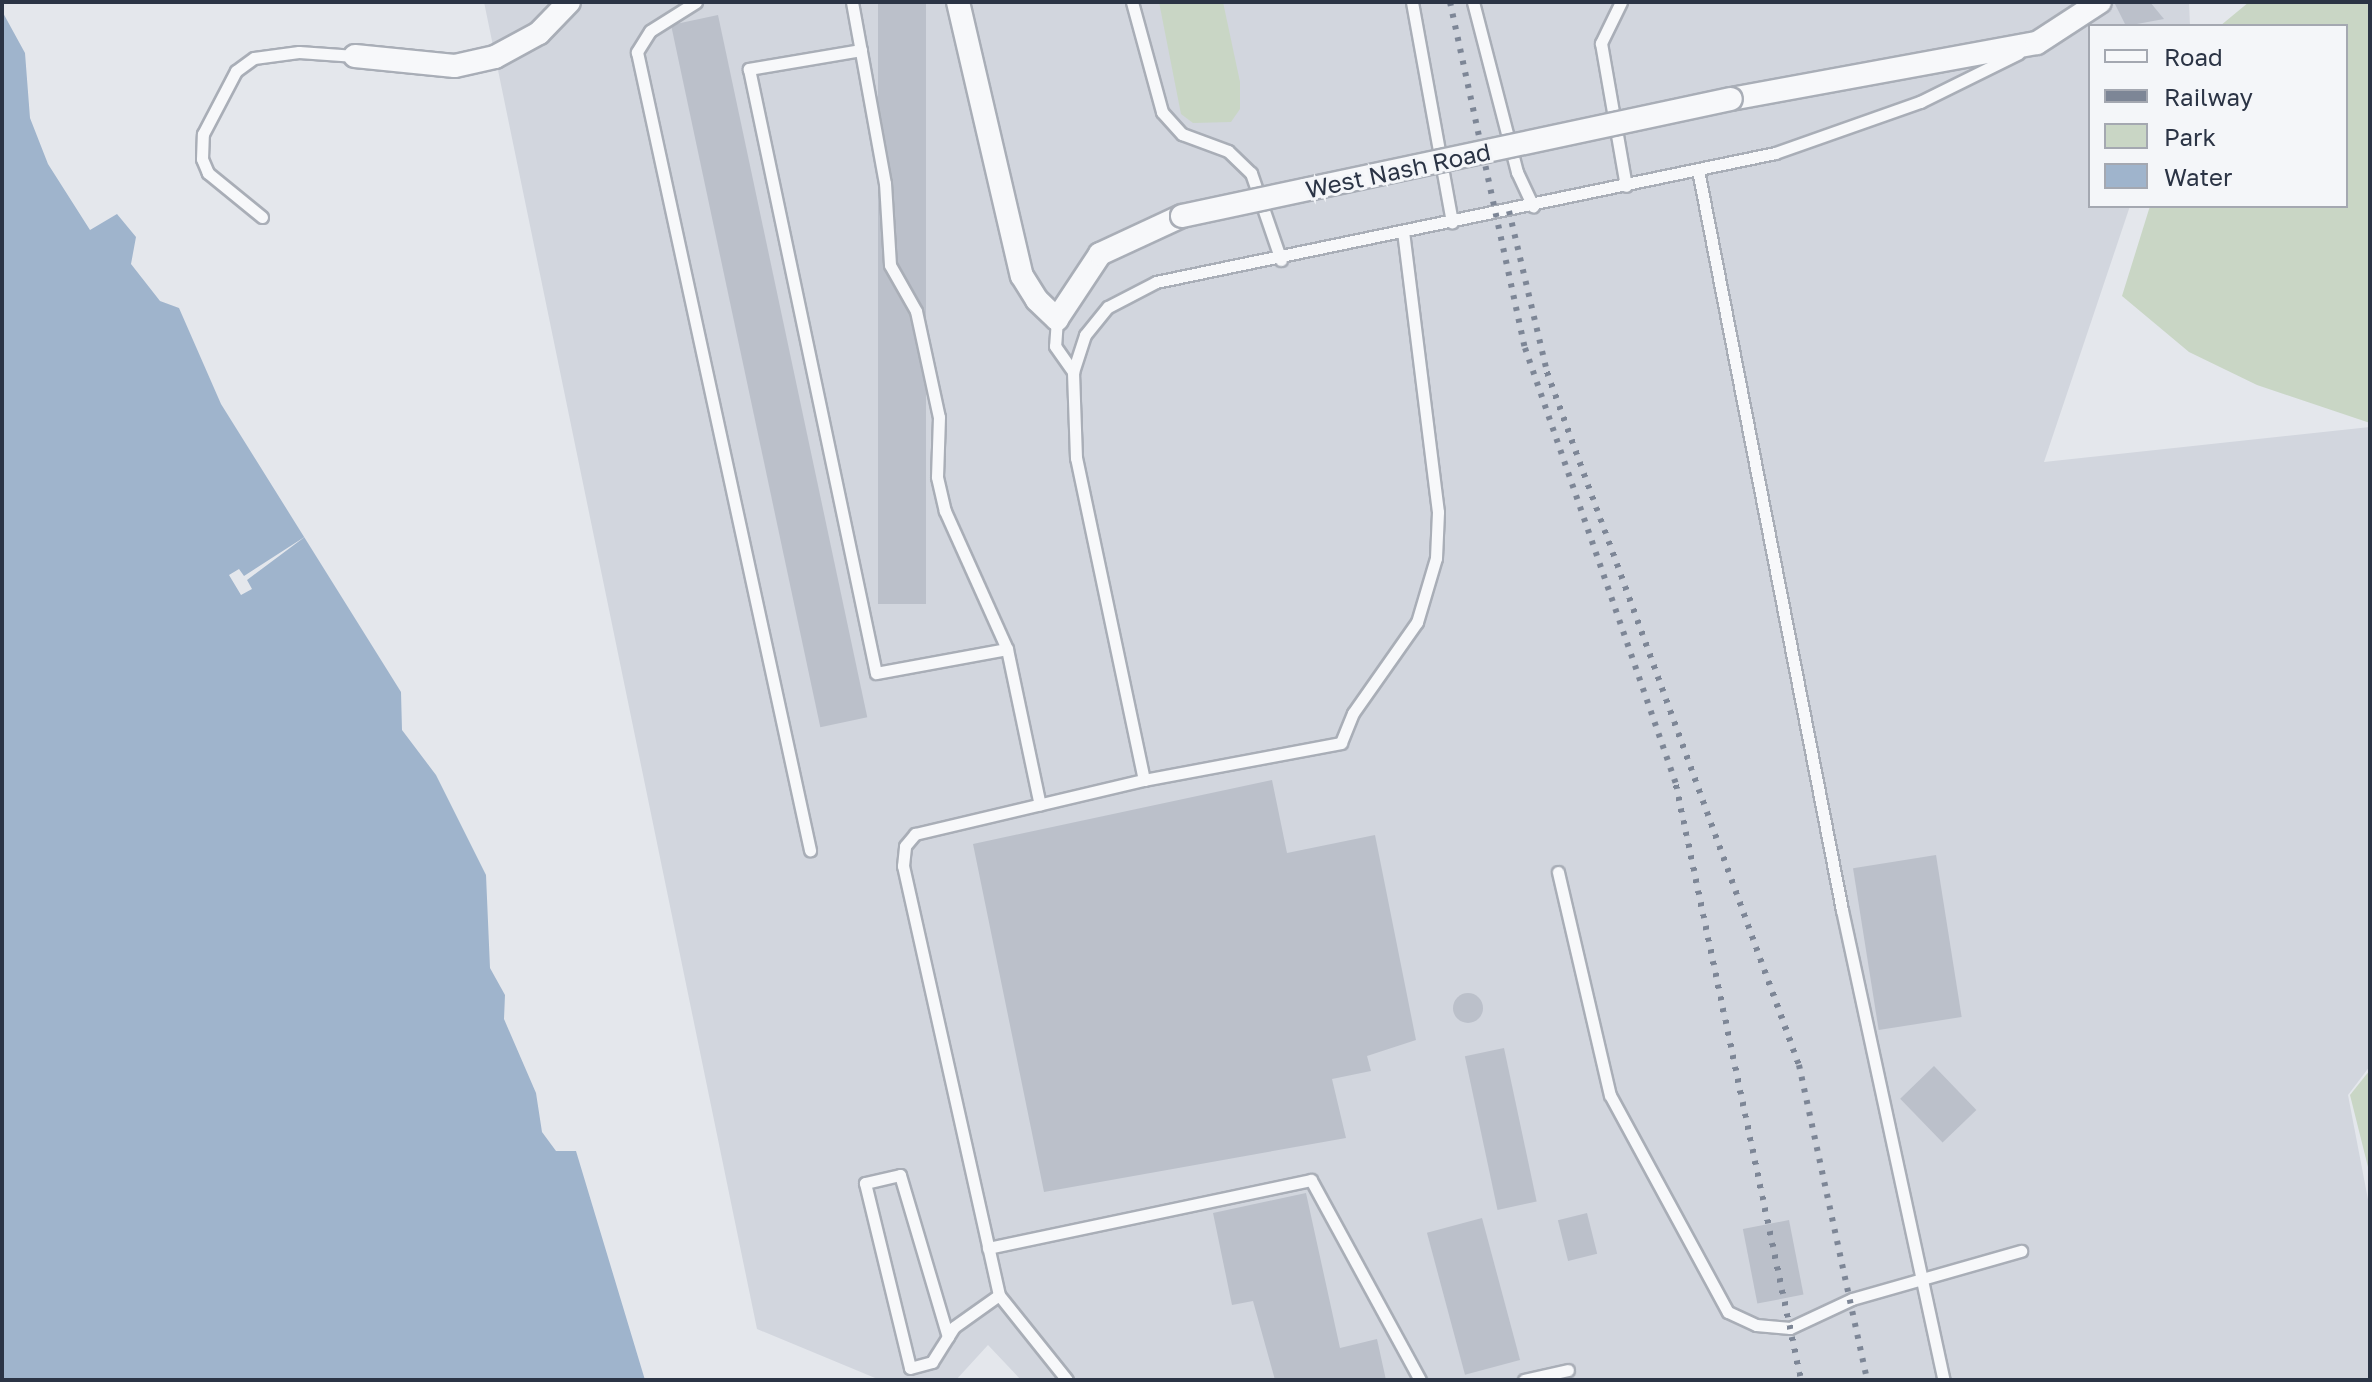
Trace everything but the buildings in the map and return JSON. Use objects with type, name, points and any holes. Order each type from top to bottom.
[{"type":"street","points":[[355,56],[455,66],[495,57],[539,33],[569,2]]},
{"type":"street","points":[[958,2],[1022,276],[1057,319]]},
{"type":"street","name":"West Nash Road","points":[[1057,319],[1100,254],[1182,216],[1731,99],[2037,43],[2100,2]]},
{"type":"lane","points":[[696,2],[650,31],[637,52],[810,850]]},
{"type":"lane","points":[[852,2],[885,183],[890,265],[916,311],[939,417],[937,477],[945,511],[1007,649],[1040,805]]},
{"type":"lane","points":[[1132,2],[1162,112],[1182,134],[1228,151],[1246,167],[1281,260]]},
{"type":"lane","points":[[1412,2],[1452,222]]},
{"type":"lane","points":[[1473,2],[1517,172],[1533,206]]},
{"type":"lane","points":[[1621,2],[1601,43],[1626,186]]},
{"type":"lane","points":[[1144,780],[1076,458],[1073,372],[1085,335],[1108,307],[1156,282],[1281,260],[1403,231],[1698,170],[1879,118],[2037,43]]},
{"type":"lane","points":[[861,50],[749,69],[876,673],[1007,649]]},
{"type":"lane","points":[[262,217],[208,173],[202,159],[203,134],[236,71],[254,58],[299,52],[355,56]]},
{"type":"lane","points":[[1698,170],[1842,910],[1944,1380]]},
{"type":"lane","points":[[1067,1380],[999,1295],[903,866],[905,846],[915,834],[1144,780],[1341,743],[1353,713],[1417,622],[1436,558],[1438,512],[1403,231]]},
{"type":"lane","points":[[1057,319],[1055,346],[1073,372]]},
{"type":"lane","points":[[1558,872],[1610,1095],[1728,1312],[1790,1328],[1922,1277],[2021,1251]]},
{"type":"lane","points":[[948,1337],[900,1175],[865,1183],[910,1368],[932,1362],[948,1337],[999,1295]]},
{"type":"lane","points":[[988,1248],[1311,1180],[1420,1380]]},
{"type":"lane","points":[[1524,1380],[1568,1370]]},
{"type":"shaded area","points":[[484,2],[2189,2],[2190,24],[2088,24],[2088,208],[2129,208],[2044,462],[2370,427],[2370,1066],[2348,1095],[2370,1210],[2370,1380],[1021,1380],[988,1345],[956,1380],[880,1380],[757,1329]]},
{"type":"green space","points":[[1159,2],[1223,2],[1240,82],[1240,109],[1231,122],[1193,123],[1181,114]]},
{"type":"green space","points":[[2249,2],[2370,2],[2370,423],[2257,385],[2189,352],[2122,296],[2149,208],[2348,208],[2348,24],[2222,24]]},
{"type":"green space","points":[[2370,1070],[2370,1175],[2350,1095]]},
{"type":"water","points":[[2,11],[25,53],[30,118],[48,164],[90,230],[117,214],[136,237],[131,264],[160,301],[179,308],[221,404],[401,692],[402,730],[436,775],[486,875],[490,968],[505,995],[504,1019],[536,1093],[542,1132],[556,1151],[576,1151],[645,1380],[2,1380]]},
{"type":"pier","points":[[306,536],[247,580],[252,589],[241,595],[229,575],[239,569],[244,576]]},
{"type":"railway","points":[[1450,2],[1525,348],[1676,785],[1801,1380]]},
{"type":"railway","points":[[1509,211],[1547,372],[1799,1065],[1867,1380]]}]
